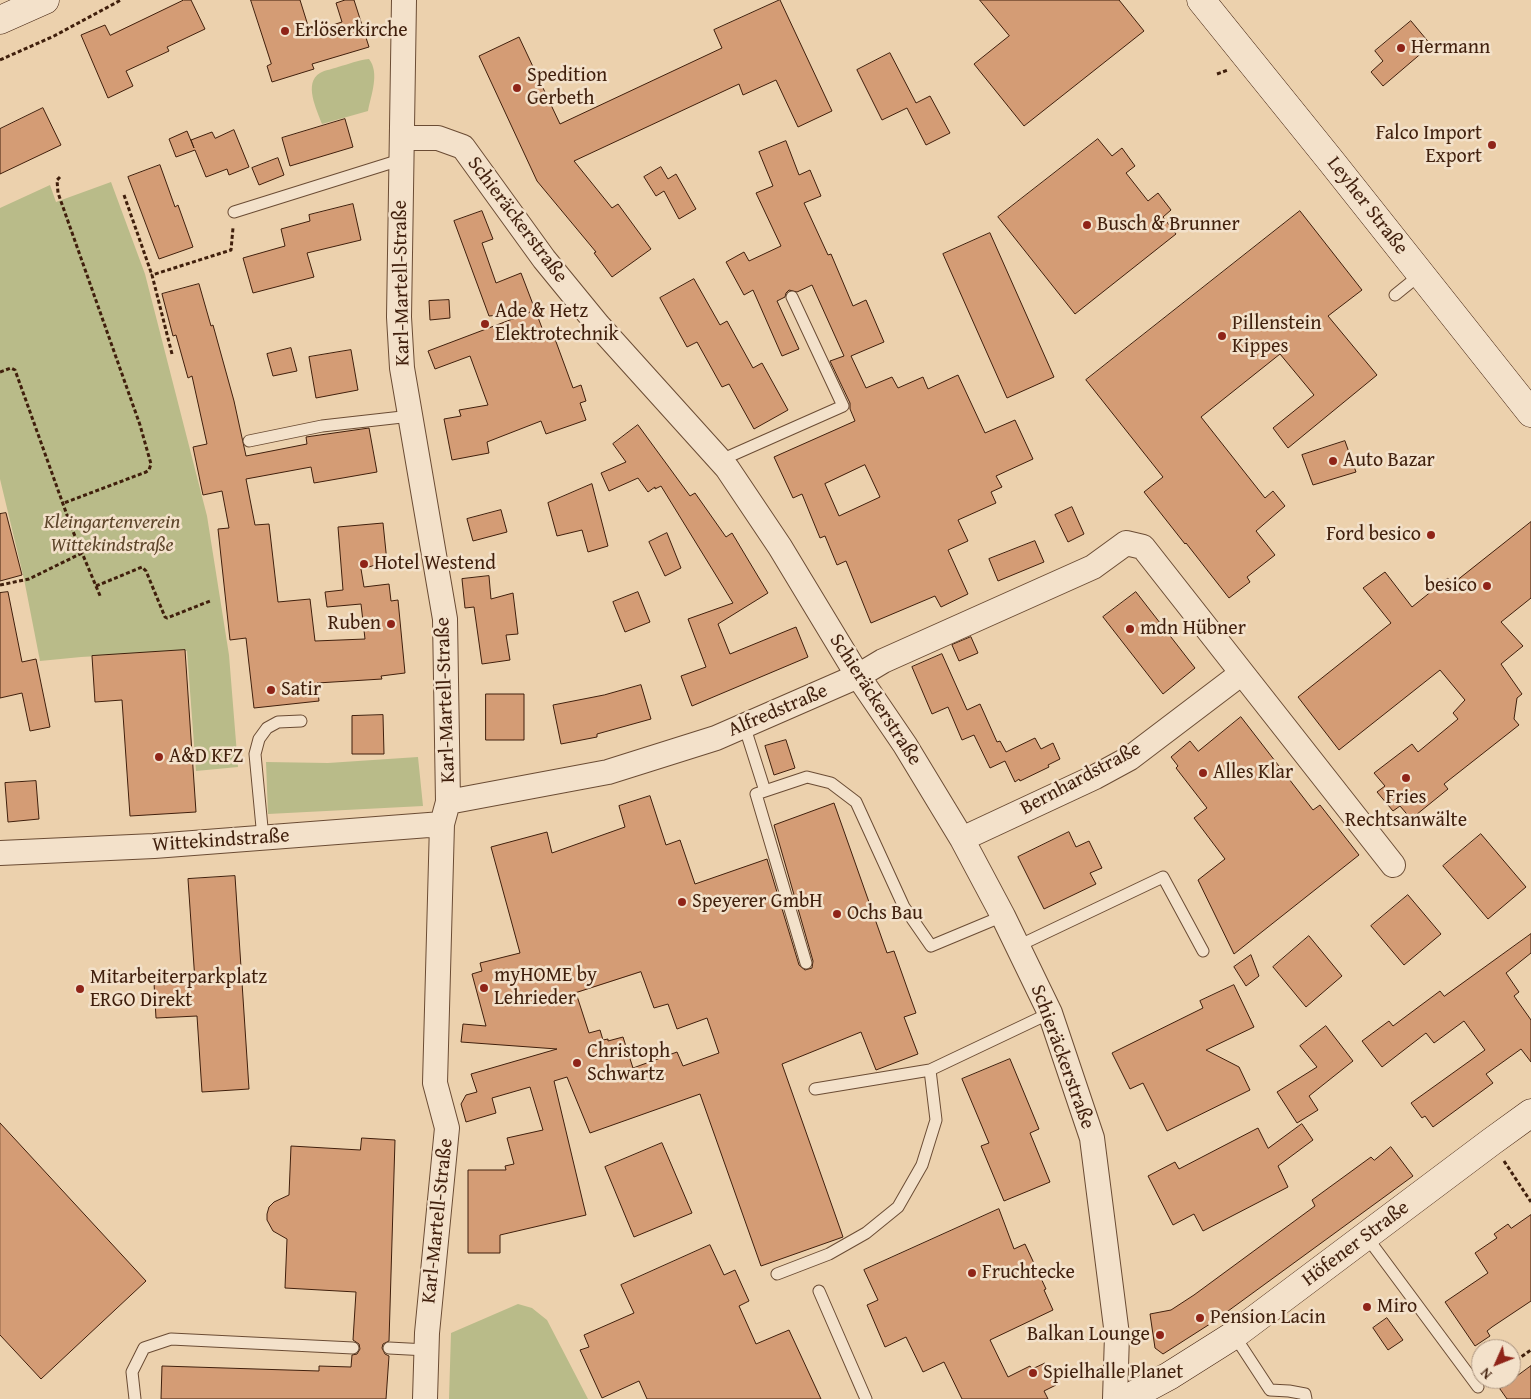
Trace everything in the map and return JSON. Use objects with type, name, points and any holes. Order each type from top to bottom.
[{"type":"main road","name":"Leyher Straße","points":[[1200,0],[1307,130],[1531,413]]},
{"type":"main road","points":[[0,20],[35,2]]},
{"type":"main road","name":"Höfener Straße","points":[[1126,1399],[1169,1376],[1234,1335],[1531,1113]]},
{"type":"street","name":"Karl-Martell-Straße","points":[[404,0],[399,317],[402,368],[445,619],[445,813],[435,1082],[447,1128],[427,1350],[426,1399]]},
{"type":"street","name":"Schieräckerstraße","points":[[401,149],[438,138],[463,147],[544,259],[598,325],[727,468],[780,547],[858,676],[905,744],[962,839],[1003,916],[1050,1013],[1092,1138],[1117,1335],[1116,1399]]},
{"type":"street","name":"Alfredstraße","points":[[445,813],[608,772],[716,738],[858,676],[883,661],[1093,567],[1126,543],[1143,547],[1242,672]]},
{"type":"street","name":"Bernhardstraße","points":[[962,839],[1095,777],[1130,758],[1242,672]]},
{"type":"street","points":[[1242,672],[1393,865]]},
{"type":"street","name":"Wittekindstraße","points":[[0,853],[154,846],[263,838],[445,813]]},
{"type":"lane","points":[[234,212],[401,149]]},
{"type":"lane","points":[[1394,295],[1421,274]]},
{"type":"lane","points":[[720,460],[843,406],[792,298]]},
{"type":"lane","points":[[249,441],[322,426],[411,416]]},
{"type":"lane","points":[[263,838],[256,754],[259,739],[267,728],[278,722],[301,721]]},
{"type":"lane","points":[[744,725],[765,791]]},
{"type":"lane","points":[[806,963],[756,794],[807,777],[831,783],[856,802],[904,907],[930,946],[1003,916]]},
{"type":"lane","points":[[1018,946],[1163,877],[1203,951]]},
{"type":"lane","points":[[815,1089],[930,1070],[1050,1013]]},
{"type":"lane","points":[[777,1274],[829,1254],[866,1233],[898,1207],[922,1165],[936,1120],[930,1070]]},
{"type":"lane","points":[[1366,1236],[1471,1378]]},
{"type":"lane","points":[[819,1291],[866,1399]]},
{"type":"lane","points":[[1234,1335],[1270,1390],[1305,1394],[1306,1399]]},
{"type":"lane","points":[[135,1399],[132,1372],[144,1348],[171,1339],[353,1348]]},
{"type":"lane","points":[[389,1348],[427,1350]]},
{"type":"path","points":[[0,60],[54,36],[121,0]]},
{"type":"path","points":[[60,176],[57,180],[58,194],[140,425],[151,464],[146,472],[64,503]]},
{"type":"path","points":[[124,196],[152,275],[172,354]]},
{"type":"path","points":[[152,275],[231,250],[234,212]]},
{"type":"path","points":[[0,372],[10,368],[14,370],[82,553],[101,598]]},
{"type":"path","points":[[0,585],[29,579],[82,553]]},
{"type":"path","points":[[96,586],[142,567],[146,571],[164,617],[167,618],[210,601]]},
{"type":"path","points":[[1491,1142],[1531,1202]]},
{"type":"green space","points":[[369,59],[374,71],[374,77],[368,111],[322,124],[313,97],[312,83],[315,77],[324,71]]},
{"type":"green space","name":"Kleingartenverein Wittekindstraße","points":[[111,182],[145,274],[207,516],[229,655],[238,767],[196,771],[187,651],[40,661],[24,579],[0,479],[0,208],[50,185],[56,202]]},
{"type":"green space","points":[[418,757],[423,806],[268,814],[266,762],[328,763]]},
{"type":"green space","points":[[518,1304],[532,1308],[547,1320],[588,1399],[449,1399],[451,1333]]},
{"type":"building","points":[[184,0],[191,0],[205,29],[167,47],[169,51],[126,71],[133,86],[108,98],[81,35],[105,25],[110,35]]},
{"type":"building","name":"Erlöserkirche","points":[[251,0],[300,0],[310,32],[342,22],[336,3],[354,0],[369,47],[312,64],[314,69],[272,82],[267,66],[271,64]]},
{"type":"building","points":[[780,0],[832,111],[798,127],[776,80],[743,95],[739,84],[574,161],[612,208],[618,204],[651,249],[612,277],[594,253],[596,252],[537,181],[479,56],[519,37],[560,124],[722,48],[714,30]]},
{"type":"building","points":[[980,0],[1119,0],[1144,31],[1024,126],[974,64],[1009,36]]},
{"type":"building","points":[[1411,21],[1431,45],[1383,86],[1371,72],[1383,61],[1375,51]]},
{"type":"building","points":[[890,53],[916,103],[930,96],[950,133],[926,145],[907,108],[882,120],[857,70]]},
{"type":"building","points":[[43,108],[61,145],[0,174],[0,129]]},
{"type":"building","points":[[345,119],[353,147],[290,166],[282,138]]},
{"type":"building","points":[[234,130],[249,167],[229,175],[227,169],[206,177],[195,150],[176,157],[169,139],[187,131],[194,148],[191,140],[212,132],[215,138]]},
{"type":"building","name":"Busch & Brunner","points":[[1098,139],[1112,156],[1122,148],[1135,166],[1126,173],[1148,201],[1158,193],[1171,210],[1163,217],[1176,234],[1075,314],[998,217]]},
{"type":"building","points":[[786,141],[799,175],[810,170],[821,196],[804,203],[828,255],[831,254],[853,306],[866,300],[884,342],[851,356],[866,388],[892,377],[898,388],[923,377],[928,389],[958,375],[985,433],[1015,420],[1033,459],[996,476],[1002,487],[991,492],[996,503],[958,520],[968,541],[948,550],[968,594],[941,607],[935,596],[871,623],[846,561],[837,565],[825,536],[820,538],[802,494],[793,498],[774,457],[855,421],[850,409],[850,403],[830,361],[844,356],[812,285],[797,292],[789,290],[785,297],[777,301],[799,349],[782,356],[753,290],[744,295],[726,262],[744,252],[749,261],[781,246],[756,193],[773,186],[759,152]],"holes":[[[865,465],[880,497],[839,516],[825,484]]]},
{"type":"building","points":[[278,158],[284,175],[259,185],[252,168]]},
{"type":"building","points":[[160,165],[175,207],[178,205],[193,247],[159,259],[128,177]]},
{"type":"building","points":[[661,167],[668,179],[676,174],[696,209],[679,219],[664,191],[656,196],[644,177]]},
{"type":"building","points":[[353,204],[361,240],[307,253],[314,277],[253,293],[243,258],[285,246],[281,229],[310,221],[309,215]]},
{"type":"building","points":[[482,211],[493,239],[482,243],[496,283],[521,273],[547,341],[555,339],[573,388],[581,385],[586,401],[580,403],[586,420],[546,434],[541,421],[487,442],[489,453],[452,460],[444,419],[461,416],[459,410],[488,405],[470,356],[435,369],[428,351],[531,312],[489,316],[454,221]]},
{"type":"building","points":[[1300,211],[1362,290],[1328,316],[1377,375],[1288,448],[1273,428],[1314,395],[1280,354],[1201,417],[1265,498],[1273,491],[1285,506],[1256,531],[1275,555],[1247,577],[1250,582],[1229,598],[1144,492],[1163,477],[1086,380]]},
{"type":"building","points":[[990,233],[1054,377],[1007,398],[943,254]]},
{"type":"building","points":[[694,279],[720,325],[727,321],[753,368],[762,363],[788,410],[754,429],[729,384],[722,387],[697,342],[687,347],[660,298]]},
{"type":"building","points":[[199,284],[211,326],[213,325],[234,401],[246,456],[307,444],[306,437],[369,428],[377,472],[314,483],[311,467],[246,479],[255,525],[269,524],[278,602],[310,599],[315,641],[365,639],[361,604],[327,607],[325,592],[343,590],[338,527],[383,523],[387,562],[361,569],[364,587],[389,584],[391,601],[398,600],[405,673],[381,676],[382,679],[317,683],[319,701],[254,708],[246,638],[230,640],[218,529],[229,528],[222,491],[203,495],[193,447],[207,444],[192,376],[188,378],[176,335],[173,336],[162,294]]},
{"type":"building","points":[[449,300],[450,318],[430,320],[429,301]]},
{"type":"building","points":[[291,348],[297,371],[273,376],[267,354]]},
{"type":"building","points":[[351,350],[358,390],[316,398],[309,357]]},
{"type":"building","points":[[638,425],[690,496],[695,493],[726,537],[732,533],[768,593],[718,624],[730,654],[796,627],[808,657],[692,706],[681,676],[706,667],[688,619],[733,603],[661,486],[655,489],[655,487],[648,492],[638,478],[609,491],[601,473],[626,462],[613,444]]},
{"type":"building","points":[[1345,441],[1356,472],[1313,485],[1302,455]]},
{"type":"building","points":[[592,484],[608,546],[588,552],[582,530],[557,536],[548,503]]},
{"type":"building","points":[[1072,507],[1084,534],[1068,542],[1055,515]]},
{"type":"building","points":[[501,510],[507,532],[473,541],[467,519]]},
{"type":"building","points":[[6,513],[22,575],[0,581],[0,514]]},
{"type":"building","points":[[1531,522],[1531,598],[1501,622],[1523,646],[1501,664],[1522,694],[1517,698],[1514,719],[1519,725],[1444,784],[1448,789],[1411,819],[1400,806],[1393,811],[1377,792],[1385,786],[1374,773],[1412,744],[1418,752],[1458,719],[1453,713],[1465,700],[1440,670],[1339,750],[1298,697],[1391,623],[1363,588],[1385,572],[1412,607],[1448,578],[1453,583]]},
{"type":"building","points":[[667,533],[681,568],[665,576],[649,542]]},
{"type":"building","points":[[1035,541],[1044,562],[998,581],[989,559]]},
{"type":"building","points":[[489,576],[491,599],[513,593],[518,634],[506,635],[510,660],[482,664],[474,607],[465,608],[462,579]]},
{"type":"building","points":[[8,592],[22,662],[36,659],[50,727],[30,731],[22,693],[0,698],[0,593]]},
{"type":"building","points":[[638,592],[650,622],[625,632],[613,602]]},
{"type":"building","points":[[1136,592],[1195,668],[1163,694],[1103,617]]},
{"type":"building","points":[[971,637],[978,653],[959,661],[952,645]]},
{"type":"building","name":"A&D KFZ","points":[[185,650],[196,812],[130,816],[122,700],[95,702],[92,656]]},
{"type":"building","points":[[942,654],[967,710],[980,704],[997,742],[1000,741],[1006,752],[1035,738],[1041,749],[1053,743],[1060,759],[1048,765],[1049,767],[1015,782],[1005,761],[990,768],[974,735],[962,740],[948,707],[932,714],[912,667]]},
{"type":"building","points":[[641,685],[651,719],[597,734],[597,737],[561,744],[553,705],[604,695]]},
{"type":"building","points":[[486,694],[524,694],[524,740],[486,740]]},
{"type":"building","points":[[383,715],[384,754],[352,754],[352,716]]},
{"type":"building","points":[[1241,717],[1313,810],[1320,805],[1359,855],[1234,954],[1198,880],[1225,859],[1194,818],[1207,808],[1176,768],[1178,766],[1171,757],[1190,741],[1198,751]]},
{"type":"building","points":[[786,740],[795,768],[774,775],[765,746]]},
{"type":"building","points":[[36,781],[39,819],[8,822],[5,783]]},
{"type":"building","points":[[650,796],[666,845],[680,840],[695,884],[767,859],[799,965],[805,970],[812,968],[813,961],[774,825],[834,803],[887,953],[894,951],[916,1013],[904,1017],[918,1054],[876,1070],[861,1032],[782,1064],[843,1237],[761,1266],[700,1094],[590,1133],[567,1077],[554,1081],[586,1215],[500,1235],[500,1253],[468,1253],[468,1170],[506,1170],[505,1166],[514,1164],[507,1138],[543,1130],[530,1087],[492,1098],[496,1113],[466,1122],[461,1104],[466,1095],[477,1092],[471,1074],[557,1049],[461,1042],[463,1024],[486,1026],[472,974],[482,971],[480,963],[520,953],[491,847],[547,832],[552,853],[625,827],[619,806]],"holes":[[[641,972],[654,1008],[668,1004],[677,1029],[707,1018],[719,1053],[683,1066],[677,1052],[633,1068],[623,1037],[608,1041],[608,1039],[603,1040],[600,1030],[589,1033],[576,993]]]},
{"type":"building","points":[[1069,832],[1076,847],[1089,841],[1102,868],[1090,873],[1096,884],[1044,909],[1018,857]]},
{"type":"building","points":[[1481,834],[1526,887],[1488,919],[1443,866]]},
{"type":"building","points":[[235,876],[249,1089],[202,1092],[197,1016],[156,1018],[154,983],[195,981],[188,879]]},
{"type":"building","points":[[1408,895],[1441,934],[1404,965],[1371,926]]},
{"type":"building","points":[[1531,934],[1531,953],[1506,973],[1519,992],[1514,996],[1531,1020],[1531,1062],[1521,1049],[1486,1074],[1493,1083],[1433,1127],[1425,1116],[1422,1118],[1411,1103],[1485,1050],[1464,1021],[1434,1043],[1426,1033],[1382,1067],[1362,1041],[1389,1021],[1393,1026],[1440,991],[1444,996]]},
{"type":"building","points":[[1309,936],[1342,976],[1306,1007],[1273,967]]},
{"type":"building","points":[[1251,955],[1259,976],[1246,986],[1234,967]]},
{"type":"building","points":[[1234,985],[1254,1027],[1206,1050],[1239,1067],[1250,1090],[1167,1131],[1143,1083],[1130,1089],[1112,1053],[1203,1008],[1200,1001]]},
{"type":"building","points":[[1326,1026],[1353,1061],[1309,1096],[1318,1110],[1297,1123],[1277,1092],[1317,1067],[1300,1046]]},
{"type":"building","points":[[1010,1059],[1039,1129],[1030,1133],[1050,1182],[1004,1201],[981,1146],[989,1143],[962,1079]]},
{"type":"building","points":[[0,1123],[146,1281],[41,1379],[0,1335]]},
{"type":"building","points":[[1302,1124],[1313,1140],[1278,1166],[1288,1187],[1203,1231],[1194,1214],[1173,1225],[1148,1176],[1175,1162],[1179,1169],[1258,1128],[1268,1148]]},
{"type":"building","points":[[362,1138],[395,1140],[389,1341],[383,1344],[382,1348],[385,1354],[389,1356],[386,1399],[161,1399],[162,1366],[319,1371],[319,1366],[351,1367],[352,1355],[357,1354],[360,1349],[359,1344],[353,1340],[356,1292],[285,1288],[287,1239],[273,1231],[267,1220],[267,1214],[269,1207],[274,1202],[289,1195],[291,1146],[360,1150]]},
{"type":"building","points":[[662,1143],[692,1213],[634,1237],[605,1167]]},
{"type":"building","points":[[1391,1147],[1413,1176],[1213,1322],[1163,1354],[1155,1348],[1150,1314],[1171,1310],[1194,1295],[1315,1206],[1312,1200],[1371,1157],[1374,1160]]},
{"type":"building","points":[[999,1209],[1014,1249],[1025,1244],[1046,1289],[1044,1290],[1053,1310],[990,1340],[1008,1377],[1030,1366],[1032,1369],[1045,1363],[1056,1385],[1044,1391],[1048,1399],[962,1399],[944,1362],[923,1372],[906,1337],[885,1347],[867,1305],[878,1300],[864,1270]]},
{"type":"building","points":[[1531,1215],[1531,1301],[1487,1331],[1490,1336],[1486,1339],[1471,1340],[1445,1302],[1488,1273],[1475,1253],[1497,1238],[1494,1234],[1508,1224],[1511,1228]]},
{"type":"building","points":[[710,1245],[724,1275],[735,1270],[749,1301],[739,1306],[756,1344],[789,1330],[821,1399],[647,1399],[639,1381],[602,1398],[580,1350],[589,1347],[584,1335],[634,1313],[621,1285]]},
{"type":"building","points":[[1387,1318],[1403,1340],[1388,1350],[1373,1328]]},
{"type":"building","points":[[1531,1366],[1531,1399],[1507,1399],[1500,1389],[1521,1389],[1521,1373]]},
{"type":"place","name":"Erlöserkirche","points":[[285,31]]},
{"type":"place","name":"Hermann","points":[[1401,48]]},
{"type":"place","name":"Spedition Gerbeth","points":[[517,88]]},
{"type":"place","name":"Falco Import Export","points":[[1492,145]]},
{"type":"place","name":"Busch & Brunner","points":[[1087,225]]},
{"type":"place","name":"Ade & Hetz Elektrotechnik","points":[[485,324]]},
{"type":"place","name":"Pillenstein Kippes","points":[[1222,336]]},
{"type":"place","name":"Auto Bazar","points":[[1333,461]]},
{"type":"place","name":"Ford besico","points":[[1431,535]]},
{"type":"place","name":"Hotel Westend","points":[[364,564]]},
{"type":"place","name":"besico","points":[[1487,586]]},
{"type":"place","name":"Ruben","points":[[391,624]]},
{"type":"place","name":"mdn Hübner","points":[[1130,629]]},
{"type":"place","name":"Satir","points":[[271,690]]},
{"type":"place","name":"A&D KFZ","points":[[159,757]]},
{"type":"place","name":"Alles Klar","points":[[1203,773]]},
{"type":"place","name":"Fries Rechtsanwälte","points":[[1406,778]]},
{"type":"place","name":"Speyerer GmbH","points":[[682,902]]},
{"type":"place","name":"Ochs Bau","points":[[837,914]]},
{"type":"place","name":"myHOME by Lehrieder","points":[[484,988]]},
{"type":"place","name":"Mitarbeiterparkplatz ERGO Direkt","points":[[80,989]]},
{"type":"place","name":"Christoph Schwartz","points":[[577,1063]]},
{"type":"place","name":"Fruchtecke","points":[[972,1273]]},
{"type":"place","name":"Miro","points":[[1367,1307]]},
{"type":"place","name":"Pension Lacin","points":[[1200,1318]]},
{"type":"place","name":"Balkan Lounge","points":[[1160,1335]]},
{"type":"place","name":"Spielhalle Planet","points":[[1033,1373]]}]
